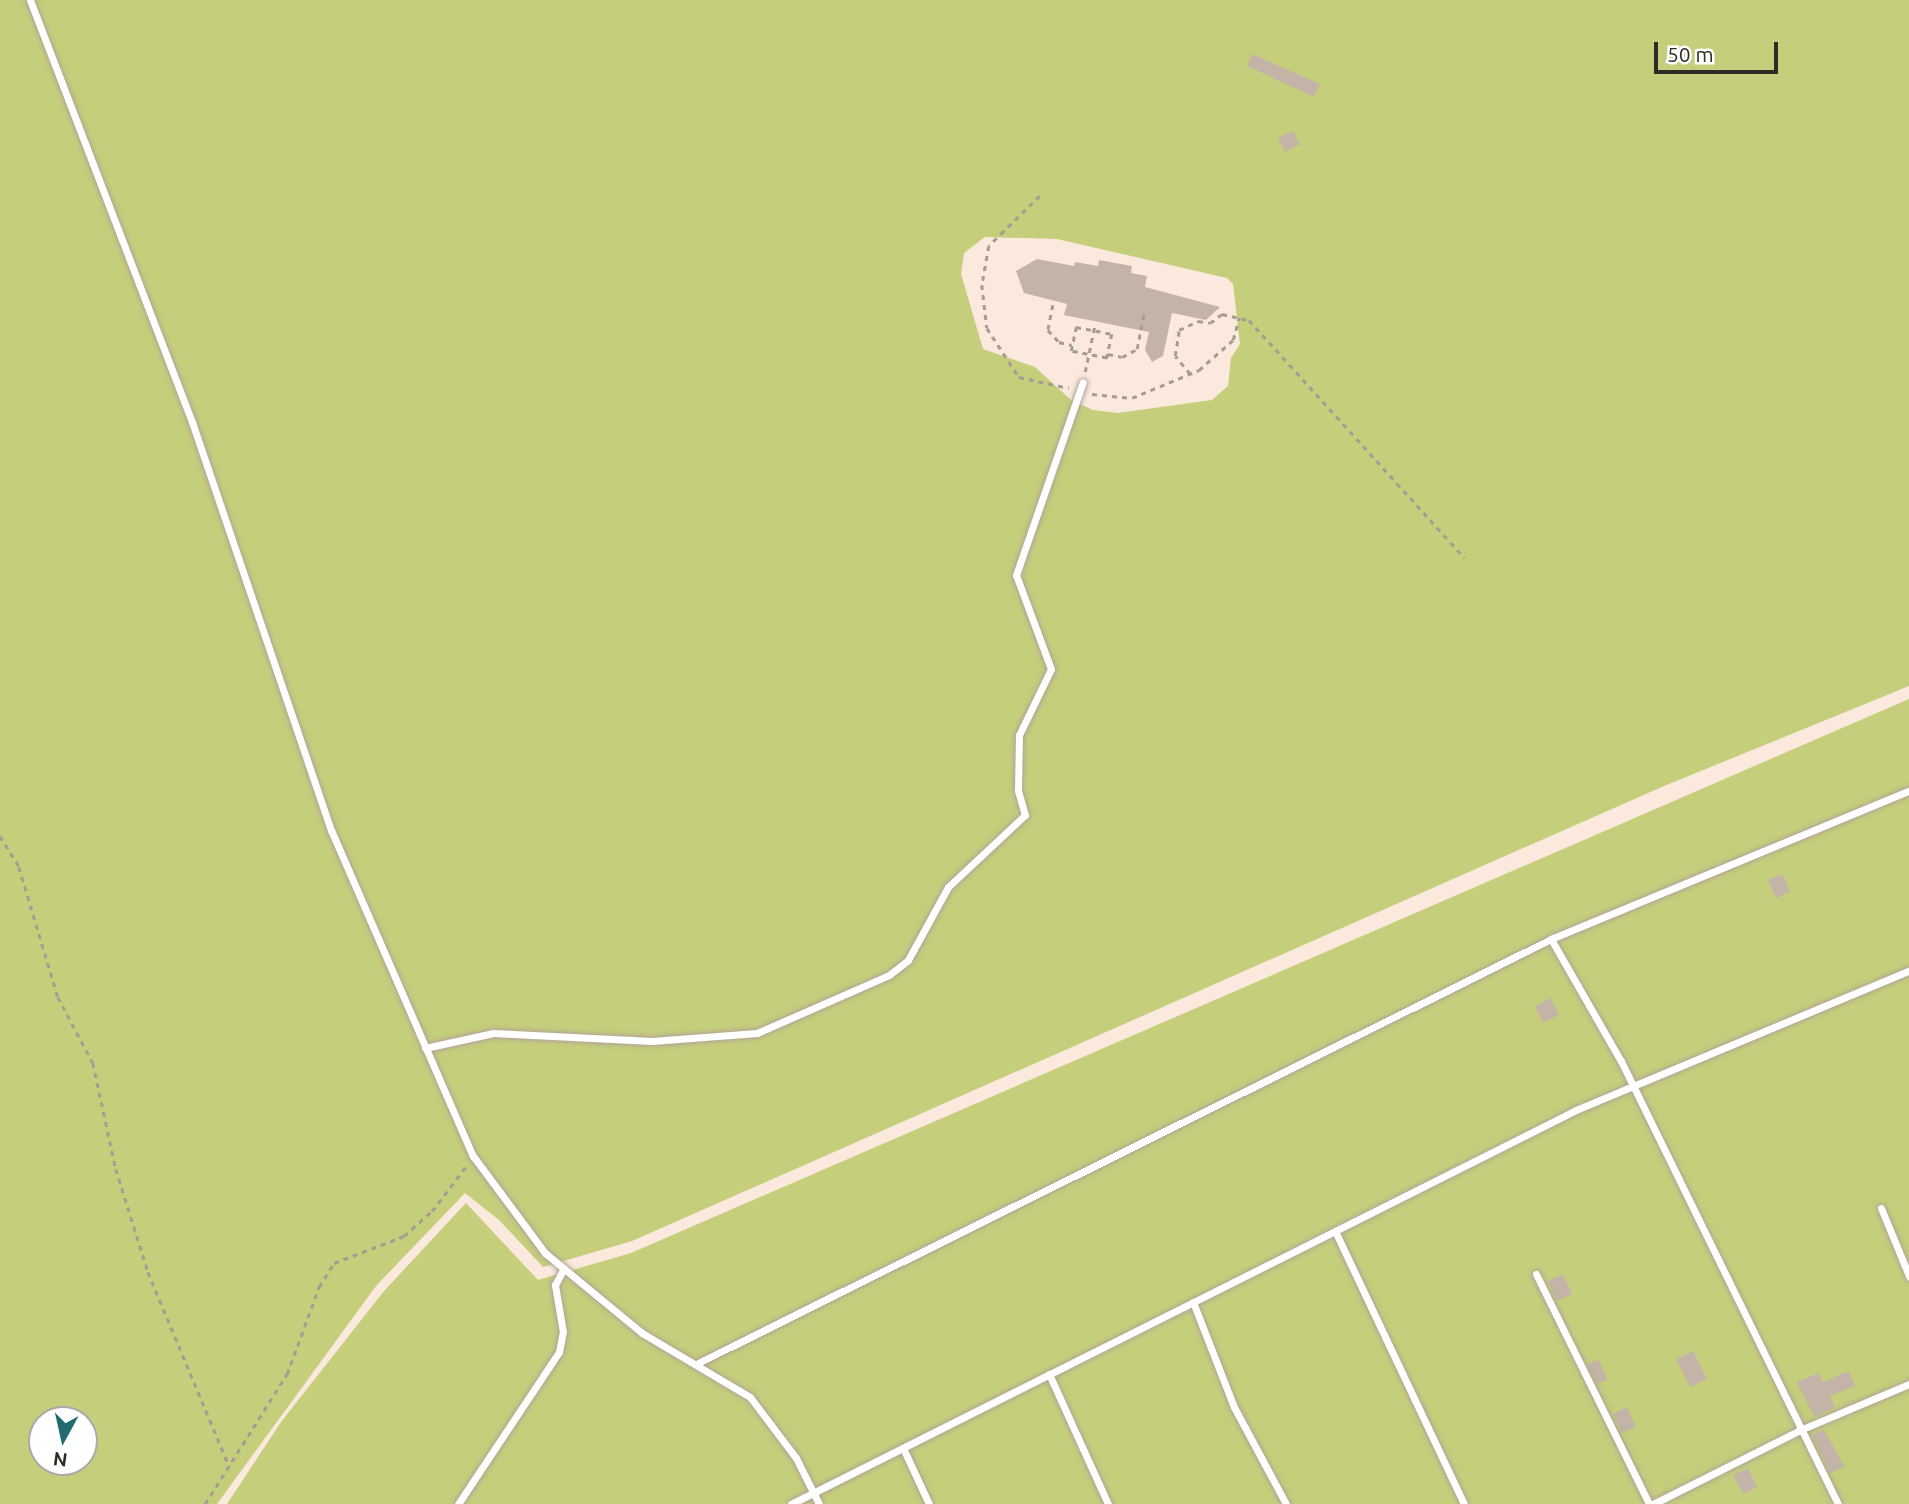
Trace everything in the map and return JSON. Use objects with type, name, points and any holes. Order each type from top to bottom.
[{"type":"lane","points":[[30,0],[192,422],[331,830],[473,1156],[522,1226],[564,1268],[642,1333],[698,1363],[750,1397],[771,1419],[819,1504]]},
{"type":"lane","points":[[425,1048],[493,1033],[652,1041],[757,1033],[889,975],[908,960],[948,887],[1025,815],[1018,790],[1019,735],[1051,669],[1016,575],[1082,387]]},
{"type":"lane","points":[[698,1363],[1551,939],[1909,791]]},
{"type":"lane","points":[[1551,939],[1608,1036],[1630,1086],[1838,1504]]},
{"type":"lane","points":[[791,1504],[1630,1086],[1909,971]]},
{"type":"lane","points":[[1881,1208],[1909,1276]]},
{"type":"lane","points":[[1335,1231],[1464,1504]]},
{"type":"lane","points":[[458,1504],[559,1352],[563,1324],[555,1285],[564,1268]]},
{"type":"lane","points":[[1535,1274],[1651,1504],[1800,1430],[1909,1384]]},
{"type":"lane","points":[[1193,1303],[1234,1407],[1286,1504]]},
{"type":"lane","points":[[1049,1374],[1108,1504]]},
{"type":"lane","points":[[903,1448],[929,1504]]},
{"type":"path","points":[[1040,196],[989,246],[982,285],[987,328],[1019,377],[1132,398],[1191,375],[1233,340],[1239,318]]},
{"type":"path","points":[[1053,305],[1048,330],[1059,342],[1072,345]]},
{"type":"path","points":[[1108,354],[1112,334],[1076,327],[1071,351],[1122,357],[1137,349],[1144,312]]},
{"type":"path","points":[[1191,375],[1175,356],[1179,330],[1198,321],[1210,323],[1222,314],[1249,320],[1280,351],[1465,558]]},
{"type":"path","points":[[1082,387],[1095,324]]},
{"type":"path","points":[[0,836],[19,867],[58,998],[93,1063],[116,1169],[148,1272],[229,1466]]},
{"type":"path","points":[[205,1504],[287,1374],[319,1287],[334,1264],[404,1236],[432,1211],[473,1156]]},
{"type":"green space","points":[[0,0],[1909,0],[1909,686],[1664,786],[632,1241],[543,1267],[499,1220],[465,1193],[376,1286],[217,1504],[0,1504]],"holes":[[[985,237],[1057,239],[1227,278],[1233,284],[1240,344],[1231,358],[1228,386],[1212,400],[1118,413],[1093,410],[1071,400],[1035,367],[983,349],[961,274],[964,253]]]},
{"type":"green space","points":[[1909,699],[1909,1504],[227,1504],[281,1422],[384,1291],[466,1203],[538,1280],[631,1253]]},
{"type":"building","points":[[1252,54],[1320,84],[1314,97],[1247,66]]},
{"type":"building","points":[[1293,131],[1300,144],[1285,152],[1278,138]]},
{"type":"building","points":[[1037,259],[1074,266],[1075,262],[1098,266],[1099,260],[1132,266],[1131,273],[1147,276],[1145,287],[1220,307],[1206,320],[1172,313],[1163,356],[1152,362],[1145,350],[1149,332],[1064,315],[1067,304],[1024,293],[1016,271]]},
{"type":"building","points":[[1783,874],[1790,892],[1776,898],[1768,880]]},
{"type":"building","points":[[1551,998],[1559,1015],[1543,1023],[1535,1006]]},
{"type":"building","points":[[1563,1274],[1572,1294],[1557,1301],[1548,1281]]},
{"type":"building","points":[[1693,1351],[1707,1379],[1690,1387],[1676,1359]]},
{"type":"building","points":[[1599,1360],[1607,1380],[1597,1384],[1587,1364]]},
{"type":"building","points":[[1849,1371],[1855,1386],[1830,1396],[1835,1407],[1814,1417],[1797,1382],[1819,1373],[1823,1382]]},
{"type":"building","points":[[1627,1407],[1636,1427],[1622,1433],[1613,1414]]},
{"type":"building","points":[[1824,1430],[1845,1467],[1830,1473],[1812,1435]]},
{"type":"building","points":[[1748,1468],[1757,1487],[1743,1494],[1733,1475]]}]
